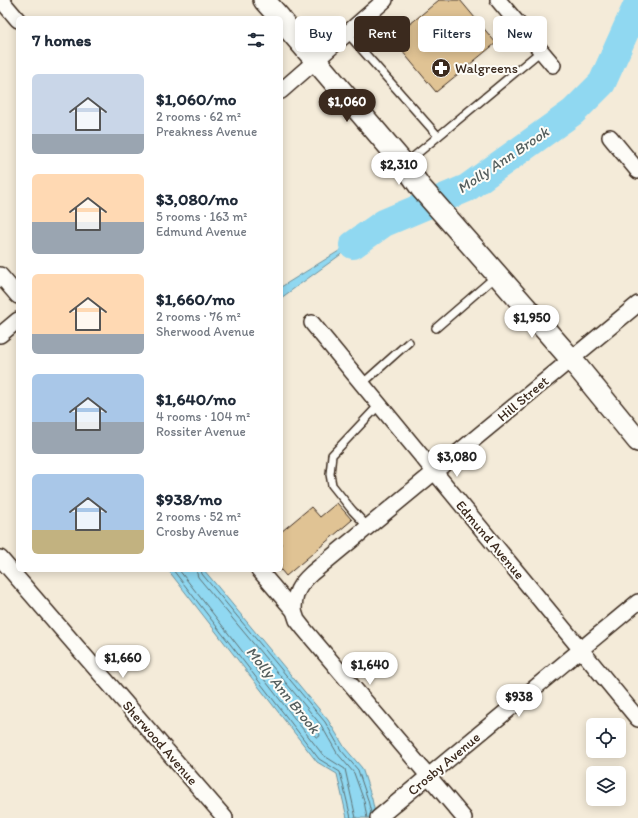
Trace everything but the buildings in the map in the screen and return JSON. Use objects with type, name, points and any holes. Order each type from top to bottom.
[{"type":"main road","points":[[264,0],[277,16]]},
{"type":"main road","points":[[283,22],[404,164],[421,188],[571,359],[638,441]]},
{"type":"street","points":[[1,0],[16,18]]},
{"type":"street","points":[[283,88],[385,0]]},
{"type":"street","points":[[498,0],[511,16]]},
{"type":"street","points":[[542,52],[553,65]]},
{"type":"street","points":[[610,137],[638,171]]},
{"type":"street","points":[[0,275],[16,294]]},
{"type":"street","name":"Hill Street","points":[[294,611],[296,596],[302,583],[638,304]]},
{"type":"street","points":[[0,335],[16,322]]},
{"type":"street","name":"Edmund Avenue","points":[[312,323],[638,719]]},
{"type":"street","name":"Sherwood Avenue","points":[[0,558],[225,818]]},
{"type":"street","points":[[262,572],[294,611],[297,620],[304,629],[464,818]]},
{"type":"street","name":"Crosby Avenue","points":[[380,816],[638,602]]},
{"type":"lane","points":[[347,33],[438,136]]},
{"type":"lane","points":[[404,164],[540,52]]},
{"type":"lane","points":[[436,328],[497,274]]},
{"type":"lane","points":[[362,384],[409,342]]},
{"type":"lane","points":[[368,527],[332,485],[330,474],[332,455],[380,405]]},
{"type":"water","points":[[384,223],[283,297],[283,286]]},
{"type":"water","points":[[170,572],[206,572],[328,720],[345,748],[362,768],[372,799],[376,818],[347,818],[337,774],[317,762]]},
{"type":"waterway","name":"Molly Ann Brook","points":[[353,245],[384,223],[467,188],[573,112],[602,83],[638,3]]},
{"type":"place","name":"Walgreens","points":[[441,68]]}]
